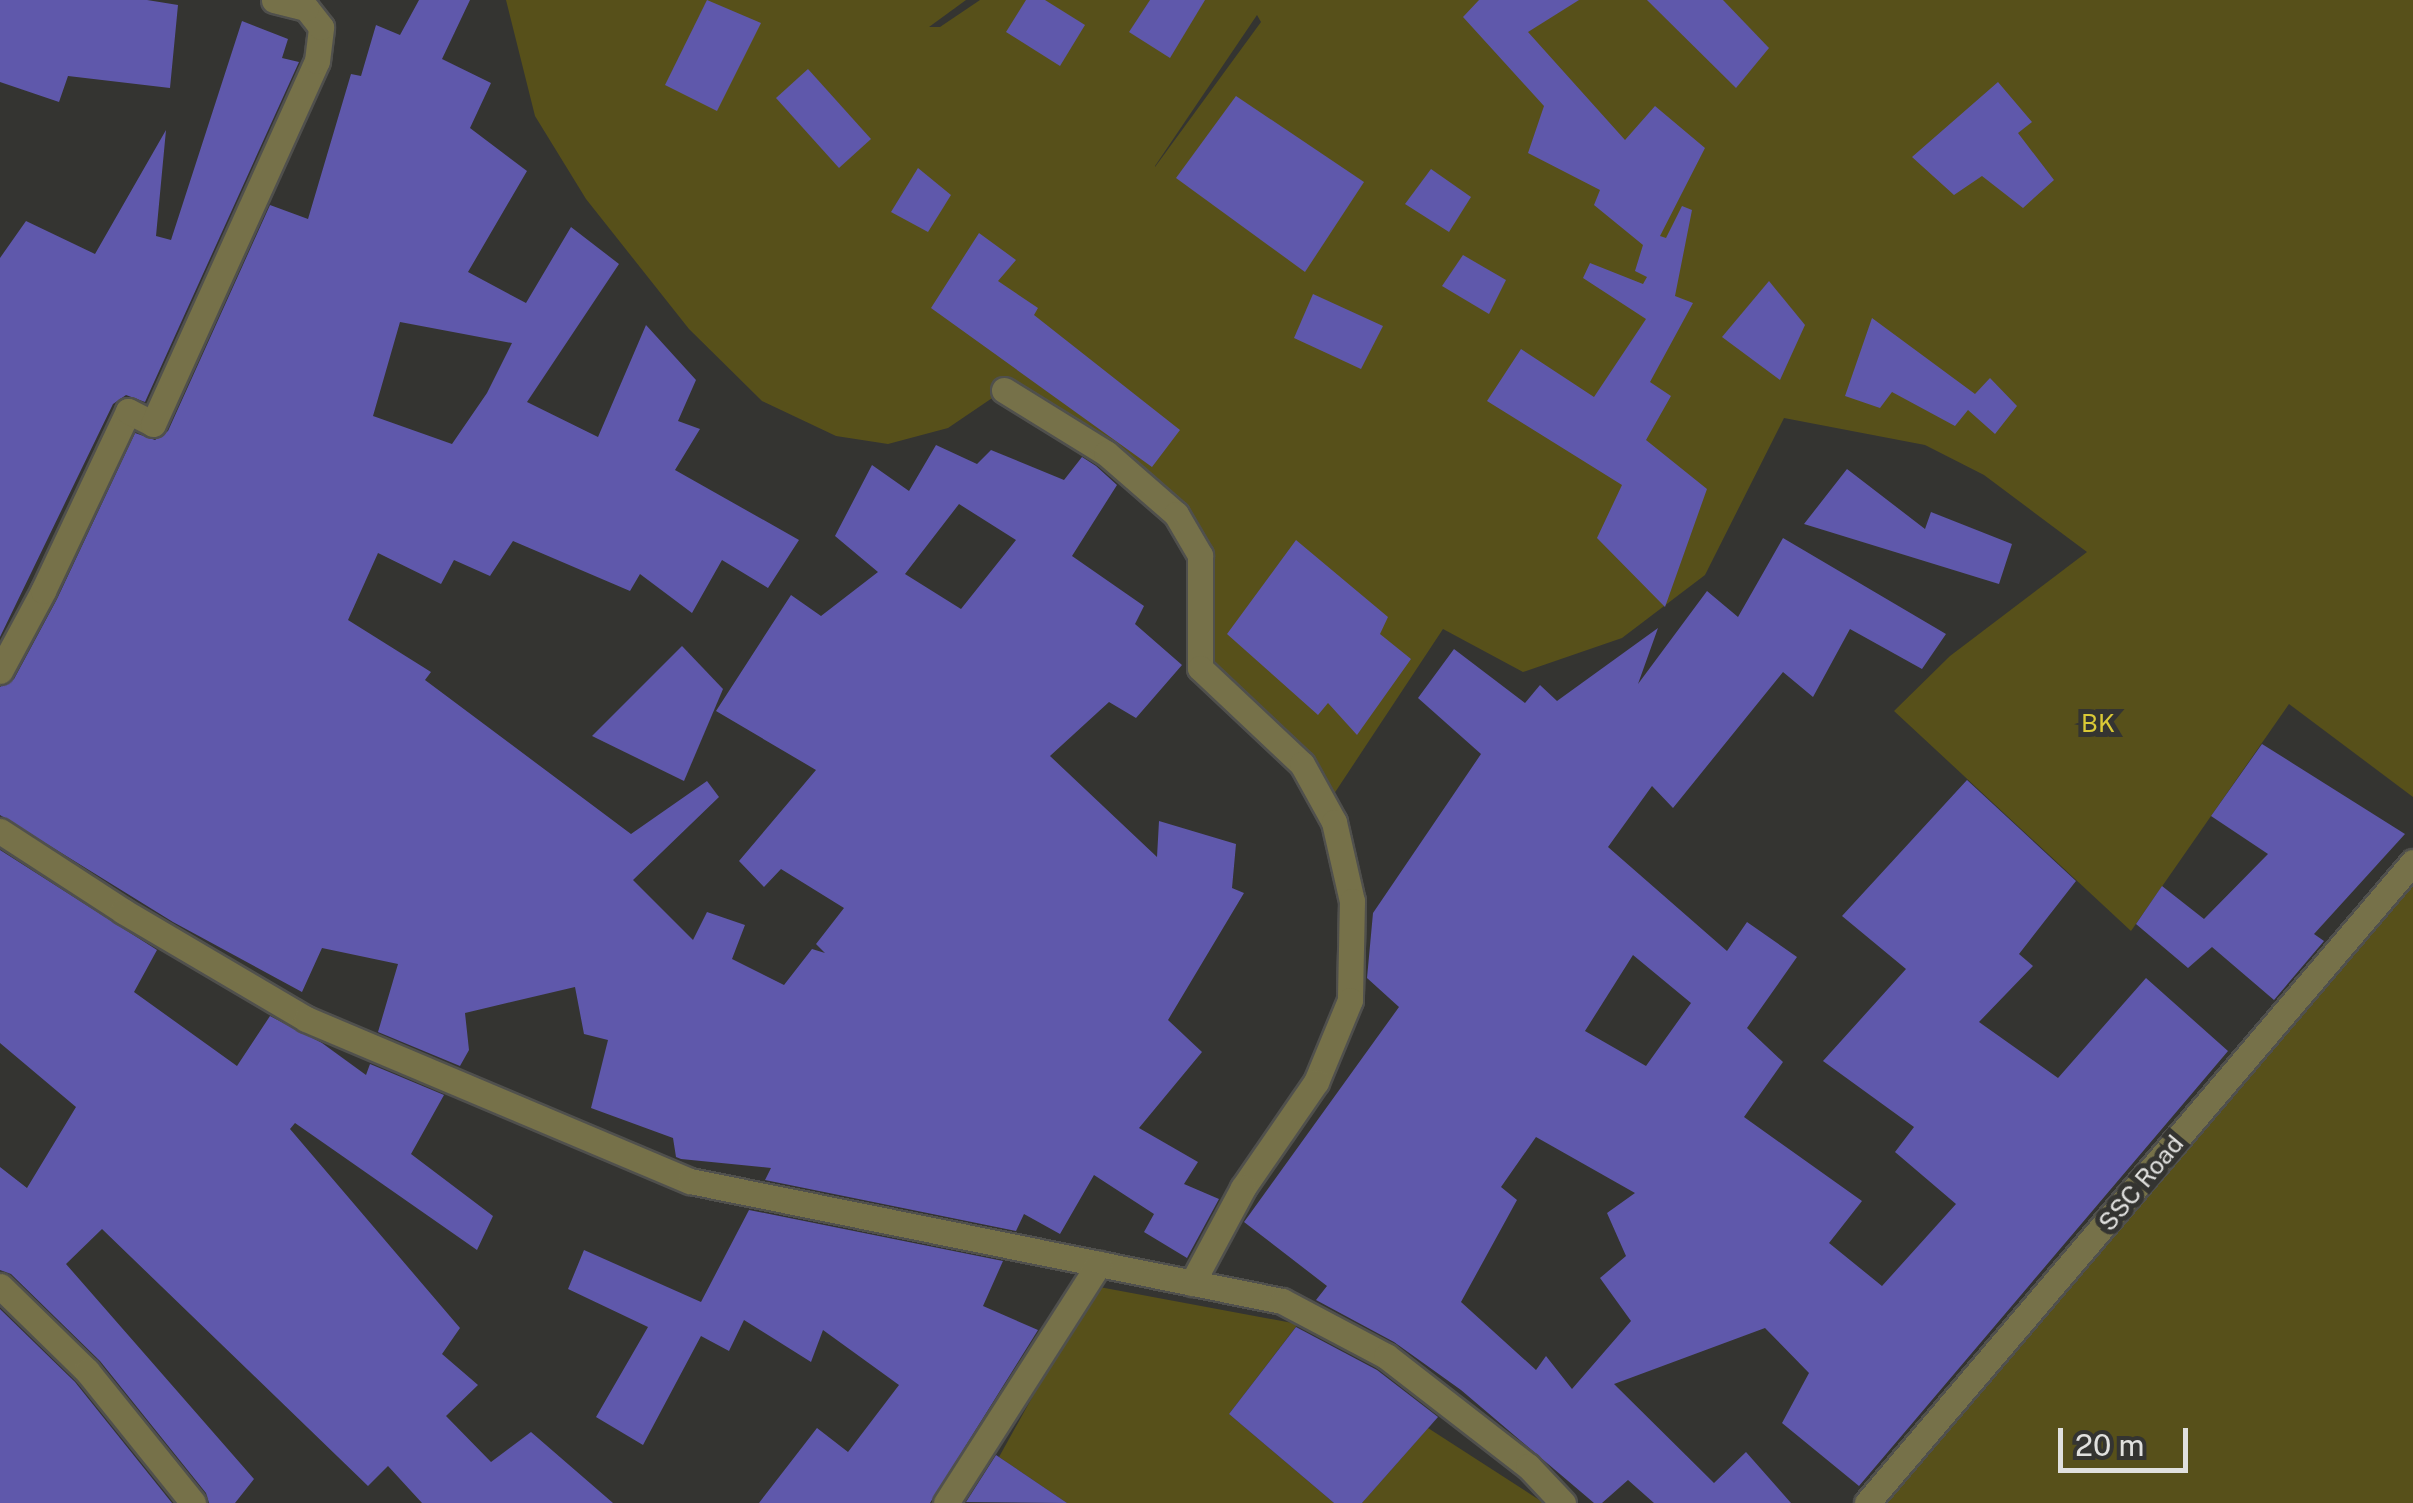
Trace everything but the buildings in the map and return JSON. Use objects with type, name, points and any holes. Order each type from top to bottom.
[{"type":"street","points":[[0,671],[43,592],[128,411],[152,424],[317,61],[321,26],[306,8],[274,0]]},
{"type":"street","points":[[1004,390],[1106,454],[1176,514],[1200,555],[1200,668],[1302,764],[1334,822],[1348,885],[1350,1000],[1316,1082],[1243,1188],[1192,1283]]},
{"type":"street","points":[[0,830],[123,911],[306,1019],[690,1181],[1282,1302],[1386,1356],[1528,1466],[1562,1503]]},
{"type":"street","name":"SSC Road","points":[[1868,1503],[2413,862]]},
{"type":"street","points":[[946,1503],[1099,1264]]},
{"type":"street","points":[[0,1286],[87,1371],[192,1503]]},
{"type":"green space","name":"BK","points":[[506,0],[966,0],[929,27],[940,27],[980,0],[2413,0],[2413,797],[2289,704],[2131,931],[1894,711],[1950,656],[2087,552],[1984,475],[1925,445],[1784,418],[1705,575],[1622,638],[1523,672],[1443,629],[1326,806],[1200,668],[1200,555],[1176,514],[1004,390],[948,428],[888,444],[836,436],[762,401],[689,329],[586,199],[535,116]],"holes":[[[1257,15],[1261,22],[1155,167]]]},
{"type":"green space","points":[[2413,860],[2413,1503],[1862,1503]]},
{"type":"green space","points":[[1094,1286],[1298,1324],[1229,1414],[1334,1503],[1067,1503],[999,1457]]},
{"type":"green space","points":[[1428,1428],[1544,1503],[1362,1503]]}]
